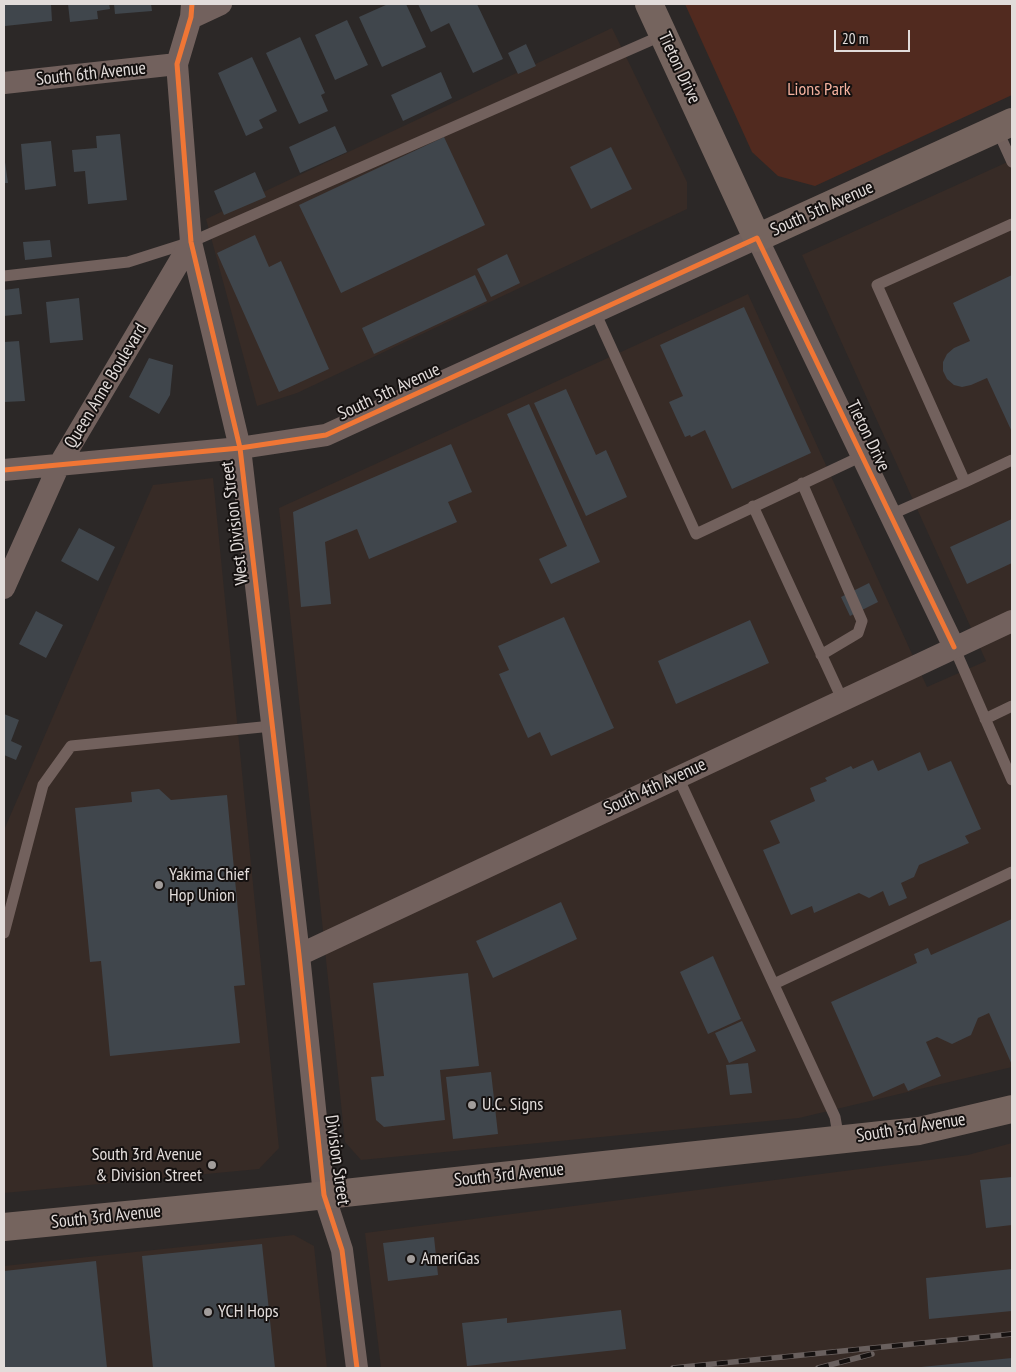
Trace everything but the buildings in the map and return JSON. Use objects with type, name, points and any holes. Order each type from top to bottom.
[{"type":"street","points":[[191,11],[222,4]]},
{"type":"street","name":"Tieton Drive","points":[[649,4],[757,238],[954,647]]},
{"type":"street","name":"West Division Street","points":[[191,11],[177,64],[191,242],[240,448],[299,955]]},
{"type":"street","name":"South 6th Avenue","points":[[4,83],[177,64]]},
{"type":"street","name":"South 5th Avenue","points":[[4,470],[240,448],[326,435],[1005,126]]},
{"type":"street","name":"Queen Anne Boulevard","points":[[4,588],[59,465],[191,242]]},
{"type":"street","name":"South 4th Avenue","points":[[299,955],[1012,621]]},
{"type":"street","name":"Division Street","points":[[299,955],[324,1195],[342,1250],[356,1368]]},
{"type":"street","name":"South 3rd Avenue","points":[[4,1226],[324,1195],[839,1140],[918,1130],[1012,1108]]},
{"type":"lane","points":[[4,276],[128,262],[191,242],[663,35]]},
{"type":"lane","points":[[1005,126],[1012,162]]},
{"type":"lane","points":[[965,482],[877,285],[1012,224]]},
{"type":"lane","points":[[595,312],[696,534],[862,456]]},
{"type":"lane","points":[[890,515],[1012,460]]},
{"type":"lane","points":[[802,483],[862,621],[858,633],[821,655]]},
{"type":"lane","points":[[754,506],[842,699]]},
{"type":"lane","points":[[954,647],[1012,780]]},
{"type":"lane","points":[[985,719],[1012,706]]},
{"type":"lane","points":[[4,934],[44,785],[71,746],[272,726]]},
{"type":"lane","points":[[678,777],[836,1117],[839,1140]]},
{"type":"lane","points":[[774,984],[1012,872]]},
{"type":"shaded area","points":[[612,28],[687,182],[687,209],[297,393],[257,406],[206,219]]},
{"type":"shaded area","points":[[1012,160],[1012,1067],[799,1118],[361,1160],[345,1142],[279,508],[748,294],[927,687],[986,661],[802,255]]},
{"type":"shaded area","points":[[213,478],[279,1148],[259,1169],[4,1193],[4,830],[153,485]]},
{"type":"shaded area","points":[[1012,1143],[1012,1368],[381,1368],[365,1233],[968,1155]]},
{"type":"shaded area","points":[[294,1235],[314,1246],[327,1368],[4,1368],[4,1266]]},
{"type":"green space","name":"Lions Park","points":[[685,4],[1012,4],[1012,95],[815,186],[778,176],[752,152]]},
{"type":"railway","points":[[673,1368],[1012,1334]]},
{"type":"railway","points":[[818,1368],[872,1354]]},
{"type":"cycle path","points":[[192,4],[191,17],[177,64],[191,242],[240,448],[299,955],[324,1195],[342,1250],[357,1368]]},
{"type":"cycle path","points":[[4,470],[240,448],[326,435],[757,238],[954,647]]},
{"type":"place","name":"Yakima Chief Hop Union","points":[[159,885]]},
{"type":"place","name":"U.C. Signs","points":[[472,1105]]},
{"type":"place","name":"South 3rd Avenue & Division Street","points":[[212,1165]]},
{"type":"place","name":"AmeriGas","points":[[411,1259]]},
{"type":"place","name":"YCH Hops","points":[[208,1312]]}]
